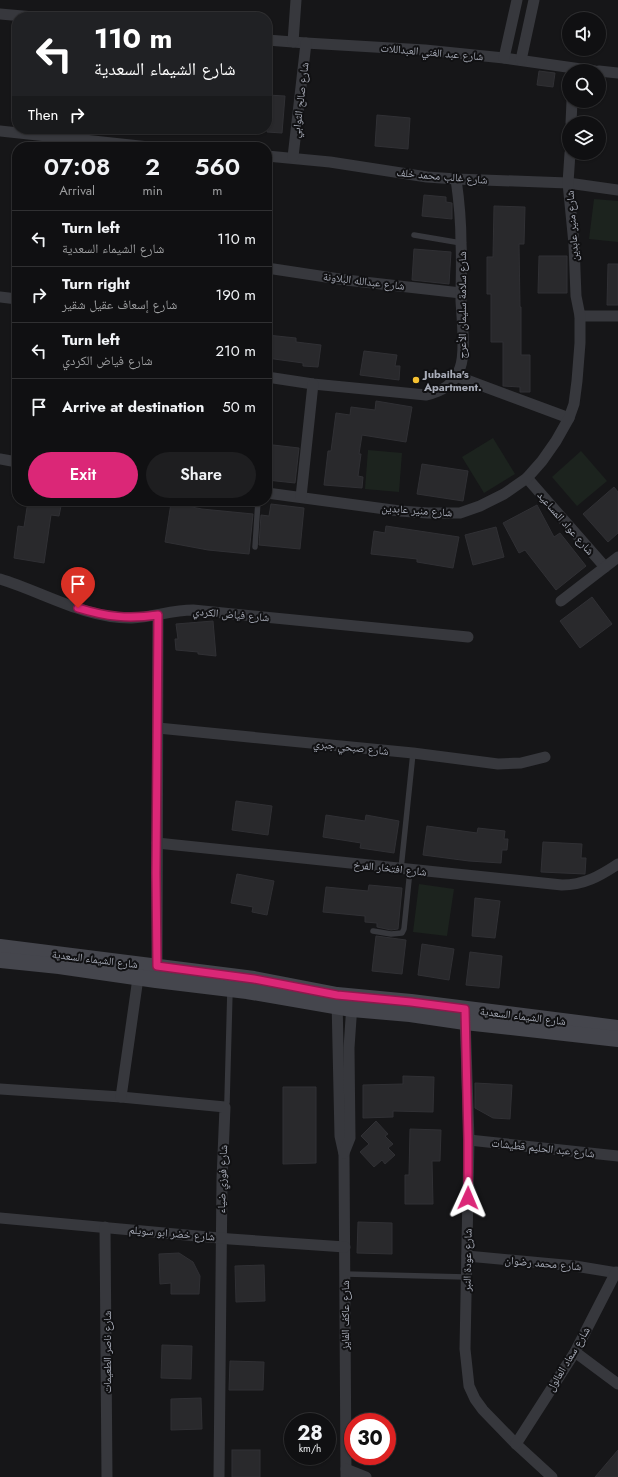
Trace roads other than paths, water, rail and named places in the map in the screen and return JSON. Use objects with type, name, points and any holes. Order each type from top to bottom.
[{"type":"street","points":[[293,42],[296,0]]},
{"type":"street","points":[[504,58],[517,0]]},
{"type":"street","points":[[521,60],[534,0]]},
{"type":"street","points":[[0,14],[12,15]]},
{"type":"street","name":"شارع عبد الغني العبداللات","points":[[272,40],[425,50],[521,60],[562,68]]},
{"type":"street","name":"شارع صالح الثوابي","points":[[293,157],[306,43]]},
{"type":"street","points":[[606,72],[618,73]]},
{"type":"street","points":[[0,131],[12,133]]},
{"type":"street","points":[[21,134],[78,142]]},
{"type":"street","name":"شارع غالب محمد خلف","points":[[272,156],[293,157],[427,177],[568,183],[618,190]]},
{"type":"street","name":"شارع منير عابدين","points":[[272,493],[301,496],[400,511],[460,513],[480,506],[504,494],[527,478],[542,461],[556,441],[569,418],[574,404],[580,344],[580,316],[576,296],[574,244],[568,183],[570,160]]},
{"type":"street","name":"شارع سلامة سليمان الأعرج","points":[[272,378],[313,384],[426,395],[441,391],[447,387],[456,376],[462,364],[461,243],[456,179]]},
{"type":"street","name":"شارع عبدالله البلاونة","points":[[272,269],[346,280],[461,293]]},
{"type":"street","points":[[0,297],[12,298]]},
{"type":"street","points":[[580,316],[618,316]]},
{"type":"street","points":[[456,376],[569,418]]},
{"type":"street","points":[[301,496],[313,384]]},
{"type":"street","points":[[0,460],[12,461]]},
{"type":"street","name":"شارع عواد المساعيد","points":[[527,478],[604,568]]},
{"type":"street","points":[[561,601],[618,557]]},
{"type":"street","name":"شارع فياض الكردي","points":[[0,579],[96,614],[132,618],[193,610],[468,637]]},
{"type":"street","points":[[157,973],[158,615]]},
{"type":"street","name":"شارع صبحي جبري","points":[[158,728],[413,753],[498,764],[521,763],[544,757]]},
{"type":"street","name":"شارع افتخار الفرخ","points":[[157,843],[405,870],[570,885],[587,882],[618,864]]},
{"type":"street","name":"شارع الشيماء السعدية","points":[[0,947],[157,973],[230,983],[410,1014],[465,1016],[618,1028]]},
{"type":"street","name":"شارع الشيماء السعدية","points":[[0,960],[59,966],[138,978],[157,973]]},
{"type":"street","points":[[121,1097],[138,978]]},
{"type":"street","name":"شارع عاكف الفايز","points":[[345,1002],[340,1136],[344,1154],[346,1473]]},
{"type":"street","name":"شارع الشيماء السعدية","points":[[465,1016],[618,1039]]},
{"type":"street","name":"شارع عودة النبر","points":[[465,1016],[468,1140],[465,1349],[469,1386],[483,1410],[516,1444],[552,1477]]},
{"type":"street","points":[[0,1089],[121,1097],[225,1107]]},
{"type":"street","name":"شارع فوزي ضياء","points":[[219,1477],[221,1237],[225,1107]]},
{"type":"street","name":"شارع عبد الحليم قطيشات","points":[[468,1140],[618,1156]]},
{"type":"street","name":"شارع خضر ابو سويلم","points":[[0,1218],[345,1247]]},
{"type":"street","name":"شارع ناصر الطعيمات","points":[[105,1227],[107,1477]]},
{"type":"street","name":"شارع محمد رضوان","points":[[467,1256],[575,1266],[617,1272]]},
{"type":"street","name":"شارع سعاد العالول","points":[[516,1444],[575,1352],[617,1272]]},
{"type":"street","points":[[575,1352],[618,1384]]},
{"type":"street","points":[[346,1473],[366,1477]]},
{"type":"lane","points":[[414,235],[461,243]]},
{"type":"lane","points":[[256,547],[258,506]]},
{"type":"lane","points":[[373,932],[391,934],[402,933],[404,929],[405,870],[413,753]]},
{"type":"lane","points":[[225,1107],[227,1102],[230,983]]},
{"type":"lane","points":[[345,1274],[466,1277]]},
{"type":"place","name":"Jubaiha's Apartment.","points":[[416,380]]}]
